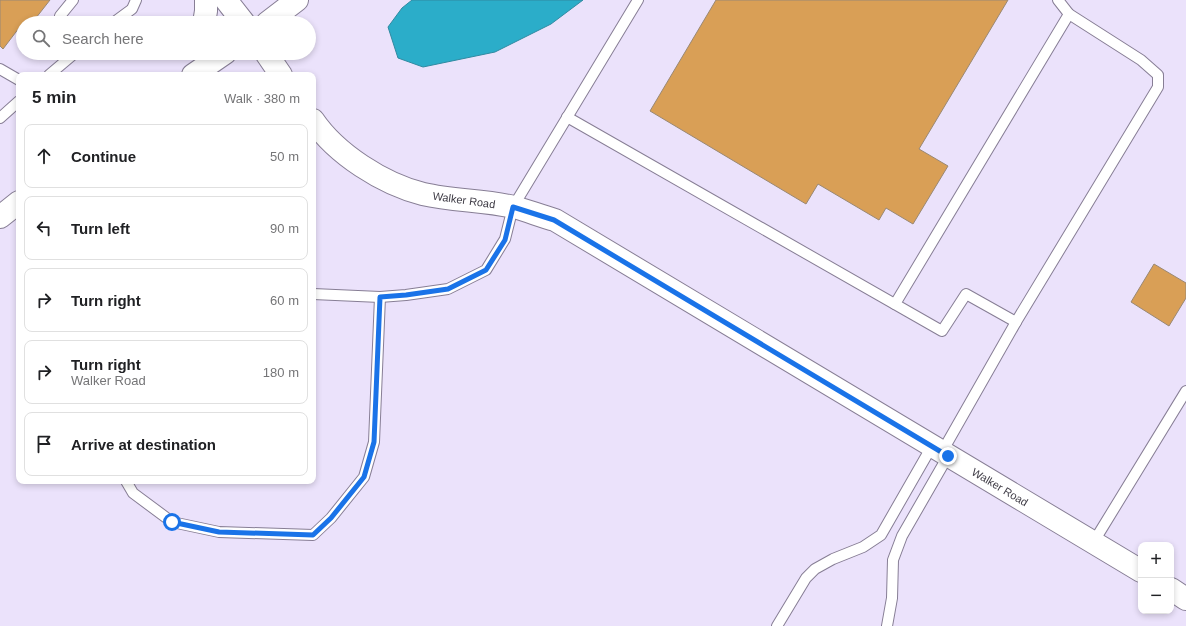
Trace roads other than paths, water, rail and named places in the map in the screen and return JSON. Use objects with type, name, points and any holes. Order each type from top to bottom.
[{"type":"street","points":[[205,16],[206,0]]},
{"type":"street","points":[[226,0],[239,16]]},
{"type":"street","points":[[276,16],[297,0]]},
{"type":"street","points":[[187,72],[192,60]]},
{"type":"street","points":[[197,72],[215,60]]},
{"type":"street","points":[[271,60],[279,72]]},
{"type":"street","name":"Walker Road","points":[[316,124],[348,157],[385,180],[423,194],[513,207],[554,220],[1138,570]]},
{"type":"street","points":[[0,217],[16,204]]},
{"type":"street","points":[[1174,592],[1186,598]]},
{"type":"lane","points":[[60,16],[73,0]]},
{"type":"lane","points":[[122,16],[132,9],[136,0]]},
{"type":"lane","points":[[316,294],[380,297],[406,295],[448,289],[486,270],[505,240],[513,207],[638,0]]},
{"type":"lane","points":[[777,626],[806,578],[815,570],[833,559],[864,547],[882,535],[941,451],[1016,322],[1158,87],[1158,75],[1140,60],[1069,14],[1058,0]]},
{"type":"lane","points":[[895,304],[1069,14]]},
{"type":"lane","points":[[52,72],[65,60]]},
{"type":"lane","points":[[0,69],[16,78]]},
{"type":"lane","points":[[0,118],[16,104]]},
{"type":"lane","points":[[567,117],[942,331],[966,294],[1016,322]]},
{"type":"lane","points":[[128,484],[132,493],[172,522],[219,532],[313,535],[331,518],[364,477],[374,442],[380,297]]},
{"type":"lane","points":[[1093,543],[1186,391]]},
{"type":"lane","points":[[887,626],[892,598],[893,560],[902,536],[941,451]]},
{"type":"water","points":[[412,0],[583,0],[551,24],[495,52],[423,67],[398,58],[388,27],[402,8]]}]
